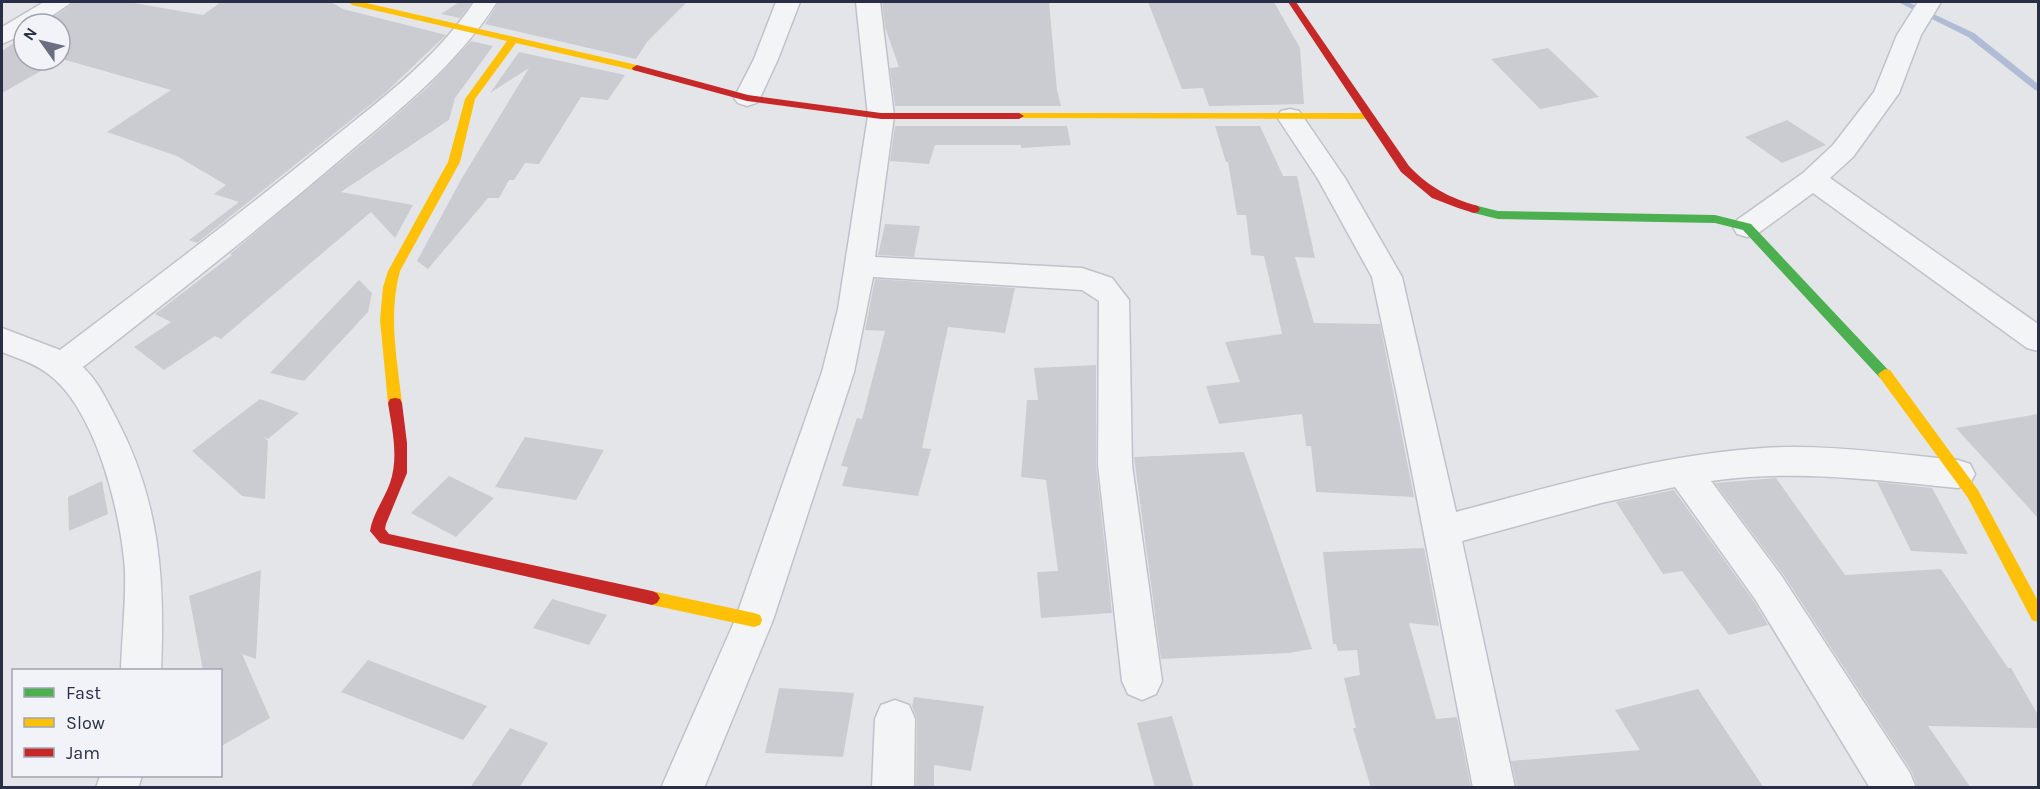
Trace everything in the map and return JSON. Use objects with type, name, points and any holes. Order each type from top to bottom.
[{"type":"street","points":[[2,37],[60,2]]},
{"type":"street","points":[[352,2],[512,41],[621,64],[747,98],[881,116],[1370,116]]},
{"type":"street","points":[[61,366],[300,180],[417,81],[469,30],[485,2]]},
{"type":"street","points":[[747,98],[766,59],[788,2]]},
{"type":"street","points":[[682,788],[754,620],[838,372],[860,266],[881,116],[868,2]]},
{"type":"street","points":[[1292,2],[1405,169],[1424,190],[1442,201],[1498,215],[1715,219],[1747,227],[1878,364],[1973,494],[2038,615]]},
{"type":"street","points":[[1747,227],[1813,179],[1843,152],[1886,93],[1899,57],[1925,9]]},
{"type":"street","points":[[512,41],[470,99],[460,146],[446,182],[394,271],[388,288],[385,309],[402,461],[397,483],[378,521],[377,531],[385,539],[754,620]]},
{"type":"street","points":[[1290,117],[1331,178],[1387,277],[1494,788]]},
{"type":"street","points":[[1813,179],[2038,340]]},
{"type":"street","points":[[860,266],[1082,279],[1093,281],[1110,291],[1114,300],[1115,465],[1142,681]]},
{"type":"street","points":[[11,351],[61,366],[79,385],[98,412],[133,508],[142,556],[141,669]]},
{"type":"street","points":[[1442,531],[1553,501],[1725,465],[1822,461],[1958,474]]},
{"type":"street","points":[[1684,472],[1768,587],[1890,787]]},
{"type":"street","points":[[893,788],[894,719]]},
{"type":"building","points":[[75,2],[128,2],[203,15],[221,2],[331,2],[343,9],[446,35],[385,93],[197,243],[189,240],[239,202],[214,194],[226,185],[177,156],[107,132],[171,90],[72,62],[72,12],[61,12]]},
{"type":"building","points":[[459,2],[472,2],[460,18],[441,14]]},
{"type":"building","points":[[499,2],[687,2],[647,42],[636,59],[485,24]]},
{"type":"building","points":[[882,2],[1049,2],[1057,90],[1061,106],[895,106],[890,68],[899,67],[885,27]]},
{"type":"building","points":[[1148,2],[1274,2],[1300,48],[1304,104],[1209,106],[1203,88],[1182,89]]},
{"type":"building","points":[[471,41],[493,46],[455,98],[449,120],[341,192],[413,205],[395,238],[371,212],[221,339],[215,336],[164,370],[134,347],[171,322],[155,314],[232,255],[230,254],[385,125],[427,88]]},
{"type":"building","points":[[12,44],[12,72],[39,72],[2,93],[2,51]]},
{"type":"building","points":[[1548,48],[1599,97],[1540,109],[1491,59]]},
{"type":"building","points":[[519,52],[625,75],[608,100],[581,97],[539,164],[525,163],[514,180],[509,180],[499,198],[488,198],[428,269],[417,261],[462,178],[529,68],[490,93]]},
{"type":"building","points":[[1787,120],[1826,145],[1782,163],[1745,137]]},
{"type":"building","points":[[895,126],[1067,126],[1071,145],[1021,148],[1021,145],[935,145],[929,164],[890,161]]},
{"type":"building","points":[[1215,126],[1260,126],[1283,176],[1297,176],[1315,258],[1295,257],[1314,323],[1380,324],[1414,497],[1316,492],[1311,446],[1306,446],[1302,414],[1219,424],[1206,386],[1240,382],[1225,342],[1282,334],[1264,256],[1251,255],[1246,215],[1237,215],[1228,162],[1226,162]]},
{"type":"building","points":[[885,224],[920,226],[914,257],[878,255]]},
{"type":"building","points":[[875,279],[1015,288],[1005,333],[948,327],[922,448],[931,449],[918,496],[842,486],[848,467],[841,466],[857,418],[862,419],[885,331],[865,330]]},
{"type":"building","points":[[359,280],[372,293],[368,312],[304,381],[270,373]]},
{"type":"building","points":[[1096,365],[1096,465],[1112,613],[1041,618],[1037,572],[1058,571],[1046,480],[1021,477],[1027,400],[1038,400],[1034,368]]},
{"type":"building","points":[[260,399],[299,413],[268,439],[264,437],[268,441],[265,499],[242,496],[192,451]]},
{"type":"building","points":[[2038,414],[2038,518],[1956,428]]},
{"type":"building","points":[[525,437],[604,450],[576,500],[495,487]]},
{"type":"building","points":[[1244,452],[1312,649],[1289,653],[1161,659],[1134,457]]},
{"type":"building","points":[[449,476],[494,498],[456,537],[411,513]]},
{"type":"building","points":[[1776,478],[1845,575],[1941,569],[2008,668],[2011,668],[2038,715],[2038,728],[1928,726],[1971,788],[1918,788],[1912,772],[1783,574],[1715,483]]},
{"type":"building","points":[[102,481],[108,514],[69,531],[68,497]]},
{"type":"building","points":[[1877,482],[1932,488],[1968,554],[1911,551]]},
{"type":"building","points":[[1674,490],[1753,600],[1768,625],[1729,635],[1682,571],[1663,574],[1616,502]]},
{"type":"building","points":[[1424,548],[1439,626],[1409,623],[1436,719],[1457,717],[1471,788],[1371,788],[1353,728],[1356,728],[1344,678],[1360,675],[1357,650],[1338,651],[1336,644],[1333,644],[1323,552]]},
{"type":"building","points":[[261,570],[256,659],[242,654],[270,718],[222,746],[222,669],[203,669],[189,596]]},
{"type":"building","points":[[552,599],[607,615],[589,645],[533,628]]},
{"type":"building","points":[[368,660],[487,706],[463,740],[341,692]]},
{"type":"building","points":[[779,688],[854,693],[843,757],[765,753]]},
{"type":"building","points":[[1698,689],[1764,788],[1517,788],[1511,761],[1640,750],[1615,710]]},
{"type":"building","points":[[914,697],[984,706],[971,771],[934,765],[934,788],[916,788],[917,719],[912,706]]},
{"type":"building","points":[[1172,716],[1194,788],[1155,788],[1137,723]]},
{"type":"building","points":[[510,728],[548,743],[519,788],[470,788]]},
{"type":"waterway","points":[[1902,2],[1971,35],[2038,88]]},
{"type":"traffic: fast","points":[[1474,209],[1498,215],[1715,219],[1747,227],[1885,374]]},
{"type":"traffic: slow","points":[[352,2],[637,68]]},
{"type":"traffic: slow","points":[[395,403],[387,320],[387,303],[394,271],[454,162],[470,99],[512,41]]},
{"type":"traffic: slow","points":[[1019,116],[1370,116]]},
{"type":"traffic: slow","points":[[1885,374],[1973,494],[2038,615]]},
{"type":"traffic: slow","points":[[652,598],[754,620]]},
{"type":"traffic: jam","points":[[1292,2],[1405,169],[1429,191],[1474,209]]},
{"type":"traffic: jam","points":[[637,68],[747,98],[881,116],[1019,116]]},
{"type":"traffic: jam","points":[[395,403],[401,464],[397,483],[378,524],[377,531],[385,539],[652,598]]}]
